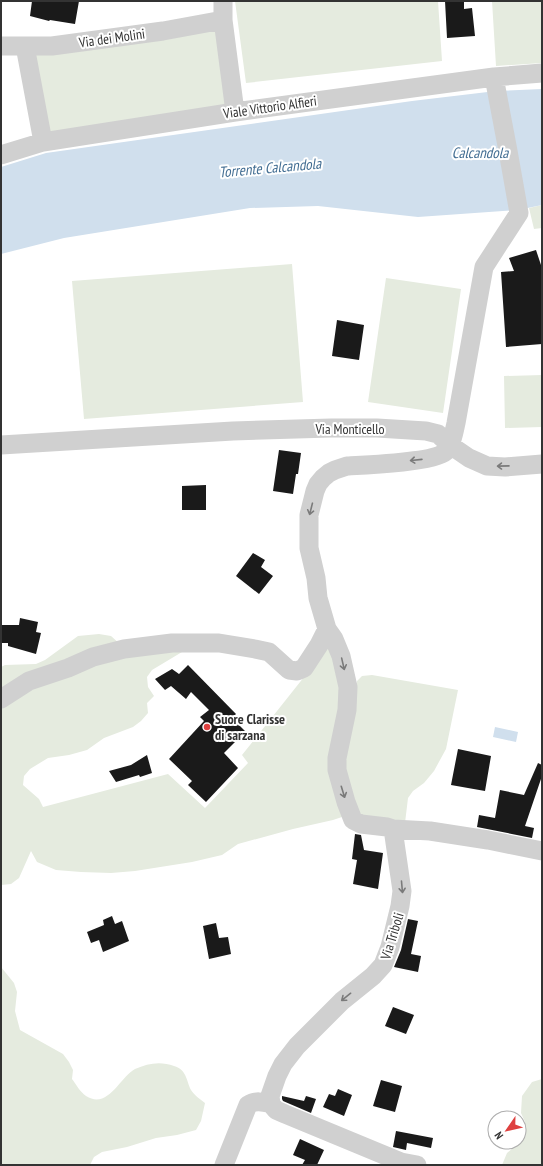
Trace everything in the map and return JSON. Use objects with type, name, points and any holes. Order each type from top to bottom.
[{"type":"street","points":[[223,1],[223,20],[235,112]]},
{"type":"street","name":"Via dei Molini","points":[[1,46],[52,46],[163,31],[223,20]]},
{"type":"street","points":[[25,46],[43,142]]},
{"type":"street","name":"Viale Vittorio Alfieri","points":[[1,155],[43,142],[235,112],[494,77],[542,73]]},
{"type":"street","points":[[494,77],[519,213],[484,267],[456,423],[450,445],[445,452],[421,460],[347,466],[335,470],[323,478],[315,490],[309,515],[309,548],[316,578],[318,598],[327,629],[334,639],[341,656],[348,687],[347,710],[337,758],[337,770],[353,820],[361,824],[393,829],[430,831],[488,840],[542,851]]},
{"type":"street","name":"Via Monticello","points":[[1,445],[234,431],[377,428],[426,431],[438,434],[450,445],[469,458],[487,466],[505,467],[542,464]]},
{"type":"street","points":[[1,698],[29,681],[68,668],[93,657],[124,649],[172,643],[219,643],[255,648],[269,652],[289,670],[297,671],[304,668],[319,645],[327,629]]},
{"type":"street","name":"Via Triboli","points":[[271,1104],[270,1096],[277,1076],[283,1064],[297,1046],[342,1001],[373,976],[383,965],[392,940],[402,891],[393,829]]},
{"type":"street","points":[[224,1165],[248,1105],[259,1101],[271,1104],[276,1110],[401,1162],[417,1165]]},
{"type":"shaded area","points":[[235,1],[438,1],[442,61],[246,83]]},
{"type":"shaded area","points":[[492,1],[542,1],[542,63],[496,66]]},
{"type":"shaded area","points":[[218,24],[229,106],[46,134],[31,52]]},
{"type":"shaded area","points":[[542,205],[542,228],[534,229],[529,208]]},
{"type":"shaded area","points":[[292,264],[303,402],[84,419],[72,281]]},
{"type":"shaded area","points":[[386,278],[461,289],[443,413],[368,402]]},
{"type":"shaded area","points":[[542,375],[542,427],[505,428],[504,376]]},
{"type":"shaded area","points":[[99,634],[111,636],[131,654],[187,649],[152,670],[147,677],[148,687],[154,696],[147,703],[148,713],[141,721],[133,727],[104,738],[87,750],[69,755],[48,758],[30,769],[24,776],[23,785],[39,799],[43,807],[168,774],[205,808],[248,763],[242,755],[331,643],[341,676],[342,817],[238,844],[222,855],[192,862],[135,871],[111,873],[56,870],[37,862],[31,851],[19,878],[11,884],[1,885],[1,667],[5,665],[36,664],[45,660],[78,636]]},
{"type":"shaded area","points":[[372,675],[458,690],[446,749],[434,771],[424,783],[413,791],[408,798],[405,823],[360,819],[342,767],[350,731],[357,681],[362,676]]},
{"type":"shaded area","points":[[1,967],[14,983],[17,992],[15,1011],[20,1030],[63,1054],[73,1070],[72,1079],[86,1096],[94,1099],[101,1099],[113,1091],[129,1073],[135,1069],[154,1063],[169,1064],[178,1068],[184,1073],[192,1092],[205,1103],[201,1121],[196,1130],[156,1138],[127,1147],[102,1152],[94,1157],[90,1165],[1,1165]]},
{"type":"shaded area","points":[[542,1079],[542,1165],[502,1165],[507,1153],[511,1150],[527,1150],[527,1110],[521,1110],[522,1096],[532,1082]]},
{"type":"water","name":"Calcandola","points":[[542,89],[542,205],[518,210],[418,217],[318,206],[250,208],[64,238],[1,254],[1,167],[46,153],[412,101],[496,91]]},
{"type":"water","points":[[495,727],[518,732],[516,742],[493,737]]},
{"type":"building","points":[[32,1],[79,1],[75,24],[49,21],[30,16]]},
{"type":"building","points":[[445,1],[464,1],[464,9],[472,8],[475,36],[447,38]]},
{"type":"building","points":[[536,250],[542,268],[542,344],[506,347],[501,272],[514,271],[509,258]]},
{"type":"building","points":[[337,320],[364,325],[359,360],[332,356]]},
{"type":"building","points":[[279,450],[301,453],[293,494],[273,491]]},
{"type":"building","points":[[206,485],[206,510],[182,510],[182,486]]},
{"type":"building","points":[[253,553],[265,560],[261,567],[273,576],[259,594],[236,576]]},
{"type":"building","points":[[20,618],[38,622],[36,632],[41,633],[36,654],[8,646],[8,643],[1,643],[1,625],[19,625]]},
{"type":"building","points":[[188,665],[236,714],[232,718],[245,731],[224,753],[238,768],[206,802],[188,785],[192,781],[169,759],[204,721],[200,717],[209,710],[191,692],[186,699],[171,686],[165,690],[155,679],[172,669],[179,674]]},
{"type":"building","points":[[458,749],[491,756],[485,791],[451,785]]},
{"type":"building","points":[[147,755],[152,773],[140,777],[139,775],[116,782],[109,771],[131,765]]},
{"type":"building","points":[[538,763],[542,765],[542,776],[525,826],[534,828],[532,838],[477,827],[479,815],[495,818],[500,790],[524,795]]},
{"type":"building","points":[[355,834],[361,835],[364,850],[383,853],[378,889],[353,884],[357,860],[352,859]]},
{"type":"building","points":[[112,916],[115,924],[122,921],[129,941],[103,952],[99,940],[91,943],[87,932],[104,925],[103,920]]},
{"type":"building","points":[[408,919],[418,921],[411,954],[421,956],[418,972],[394,967],[401,950]]},
{"type":"building","points":[[216,923],[219,938],[228,937],[231,954],[209,959],[203,926]]},
{"type":"building","points":[[393,1007],[414,1015],[406,1034],[385,1026]]},
{"type":"building","points":[[381,1080],[402,1086],[395,1112],[373,1106]]},
{"type":"building","points":[[338,1089],[352,1095],[344,1116],[323,1107],[329,1094],[335,1096]]},
{"type":"building","points":[[282,1096],[304,1101],[306,1096],[316,1099],[311,1113],[283,1101]]},
{"type":"building","points":[[396,1131],[433,1138],[431,1148],[407,1143],[406,1150],[393,1147]]},
{"type":"building","points":[[300,1139],[324,1150],[317,1165],[302,1165],[305,1160],[293,1155]]},
{"type":"place","name":"Suore Clarisse di sarzana","points":[[207,727]]},
{"type":"water label","name":"Torrente Calcandola","points":[[270,168]]}]
